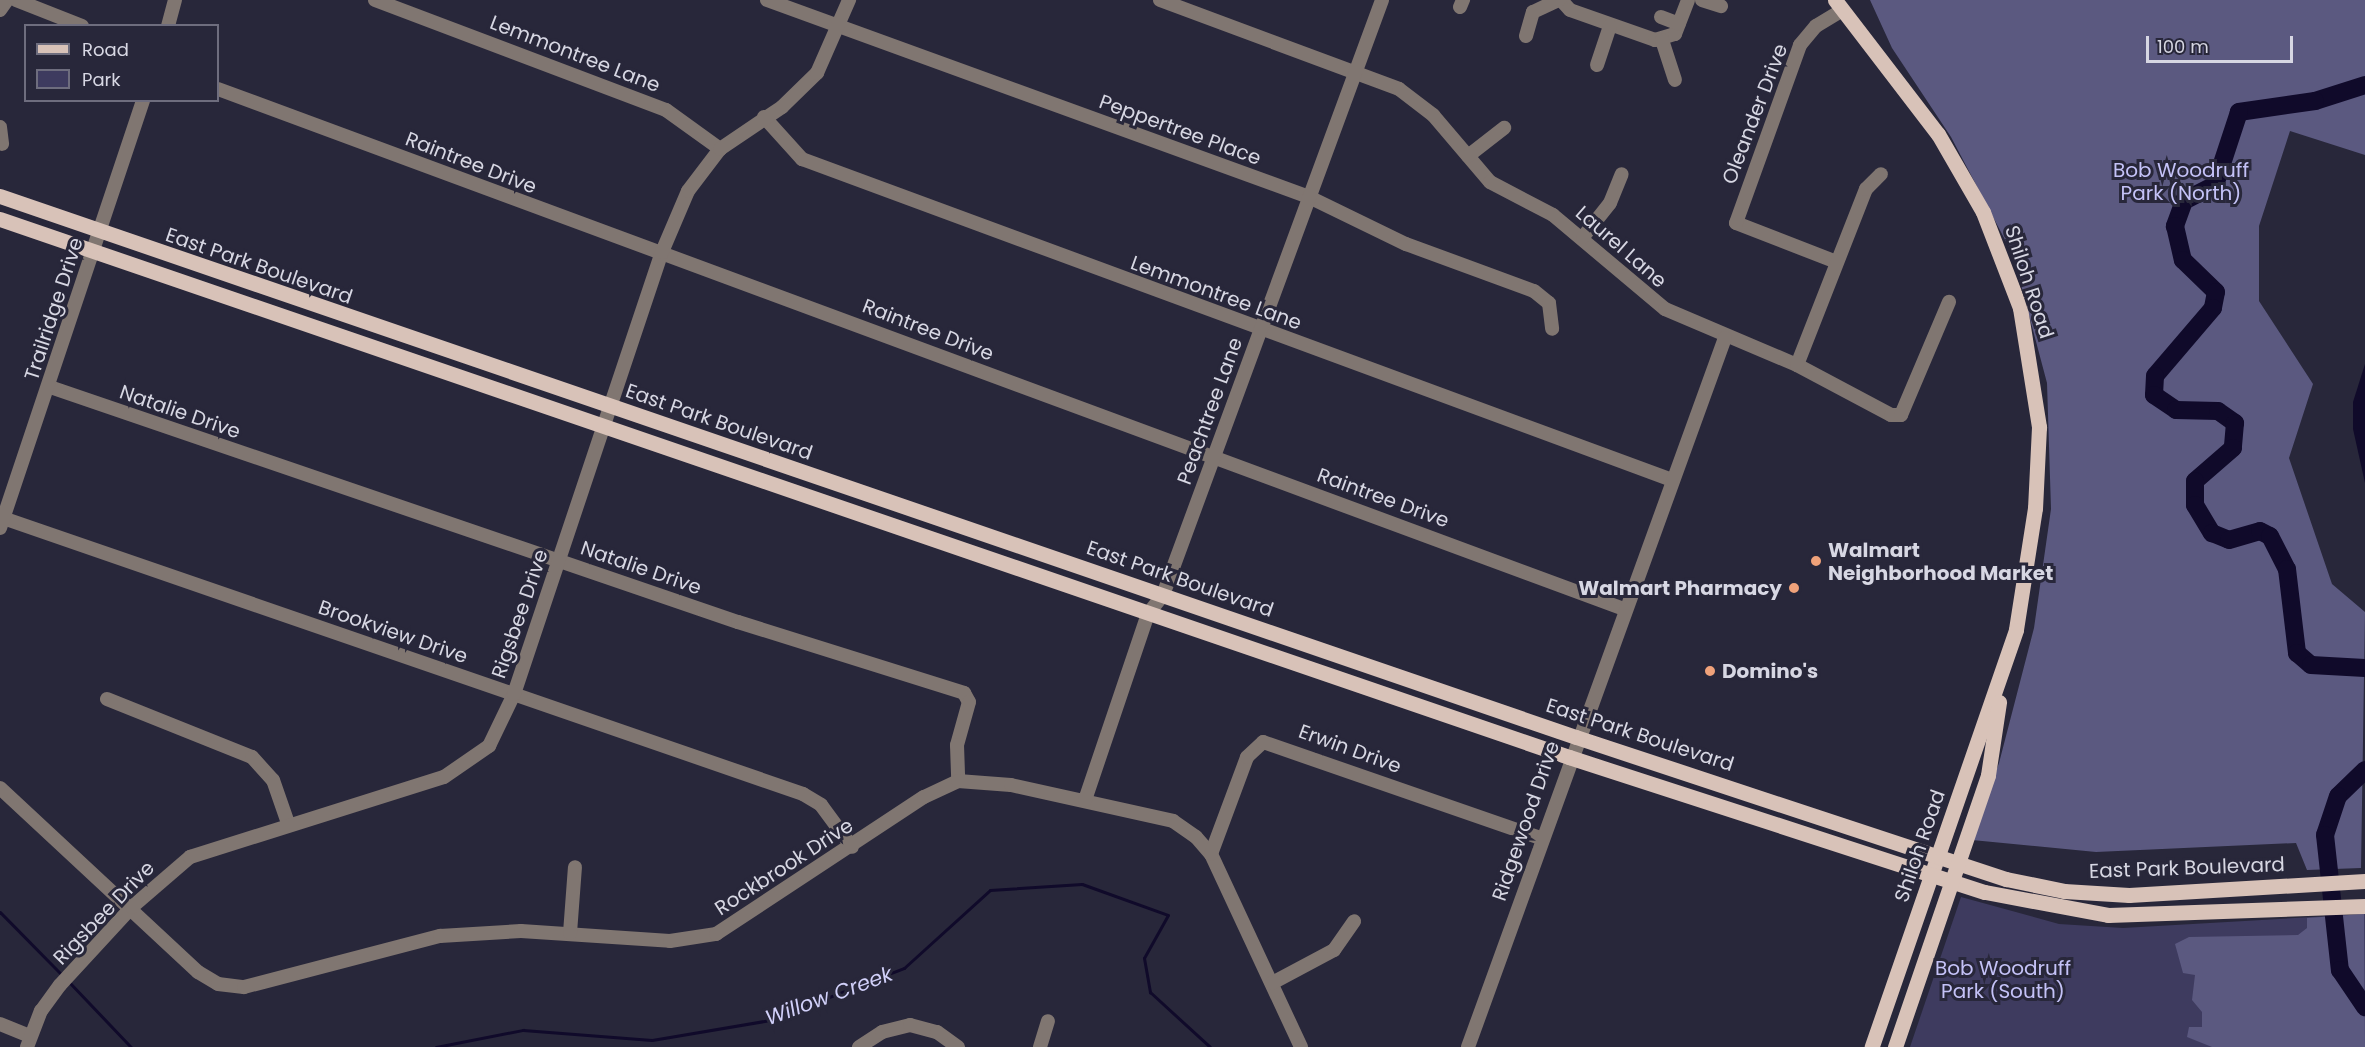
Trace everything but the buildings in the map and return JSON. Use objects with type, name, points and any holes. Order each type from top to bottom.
[{"type":"main road","name":"Shiloh Road","points":[[1838,6],[1938,134],[1983,212],[2020,308],[2037,399],[2038,471],[2016,630],[1940,856],[1872,1047]]},
{"type":"main road","name":"East Park Boulevard","points":[[0,196],[98,233],[1576,737],[2045,889],[2085,893],[2365,881]]},
{"type":"main road","name":"East Park Boulevard","points":[[0,219],[606,424],[1148,614],[1569,758],[1933,876],[2036,904],[2108,915],[2365,906]]},
{"type":"main road","name":"Shiloh Road","points":[[1895,1047],[1988,775],[2007,658]]},
{"type":"street","points":[[0,10],[7,0]]},
{"type":"street","points":[[16,0],[77,24]]},
{"type":"street","points":[[169,24],[175,0]]},
{"type":"street","name":"Lemmontree Lane","points":[[375,0],[666,110],[720,149]]},
{"type":"street","name":"Peppertree Place","points":[[767,0],[1309,197],[1406,244],[1534,291],[1549,303],[1552,329]]},
{"type":"street","name":"Rigsbee Drive","points":[[29,1042],[60,985],[83,963],[132,907],[190,857],[288,823],[455,773],[489,746],[514,694],[662,252],[690,189],[720,149],[817,74],[849,0]]},
{"type":"street","name":"Laurel Lane","points":[[1160,0],[1357,73],[1419,103],[1490,182],[1583,237],[1638,290],[1725,338],[1797,365],[1841,392],[1901,414],[1949,302]]},
{"type":"street","name":"Peachtree Lane","points":[[1085,800],[1148,614],[1163,596],[1382,0]]},
{"type":"street","points":[[1526,36],[1533,12],[1560,0],[1570,10],[1610,26],[1662,40],[1675,34],[1688,0]]},
{"type":"street","points":[[1702,0],[1721,6]]},
{"type":"street","name":"Oleander Drive","points":[[1834,261],[1736,223],[1800,45],[1838,6]]},
{"type":"street","points":[[1661,17],[1679,24]]},
{"type":"street","points":[[1597,65],[1610,26]]},
{"type":"street","points":[[1662,40],[1675,80]]},
{"type":"street","name":"Raintree Drive","points":[[219,89],[1624,609]]},
{"type":"street","name":"Trailridge Drive","points":[[2,523],[96,250],[98,233],[142,102]]},
{"type":"street","name":"Lemmontree Lane","points":[[764,117],[787,148],[802,159],[1260,331],[1672,480]]},
{"type":"street","points":[[0,127],[2,144]]},
{"type":"street","points":[[1468,156],[1504,128]]},
{"type":"street","points":[[1583,237],[1610,203],[1622,174]]},
{"type":"street","points":[[1797,365],[1834,261],[1866,189],[1881,174]]},
{"type":"street","name":"Ridgewood Drive","points":[[1468,1047],[1576,737],[1725,338]]},
{"type":"street","name":"Natalie Drive","points":[[50,387],[559,561],[964,693],[969,702],[957,745],[958,781]]},
{"type":"street","name":"Brookview Drive","points":[[2,523],[514,694],[803,794],[821,805],[852,847]]},
{"type":"street","points":[[107,699],[252,758],[273,780],[288,823]]},
{"type":"street","name":"Erwin Drive","points":[[1211,854],[1247,757],[1263,742],[1541,838]]},
{"type":"street","points":[[958,781],[1085,800],[1173,821],[1211,854],[1302,1047]]},
{"type":"street","name":"Rockbrook Drive","points":[[0,788],[132,907],[198,972],[235,986],[440,936],[570,933],[670,941],[716,934],[958,781]]},
{"type":"street","points":[[570,933],[575,867]]},
{"type":"street","points":[[1272,983],[1334,950],[1354,921]]},
{"type":"street","points":[[1040,1047],[1048,1021]]},
{"type":"street","points":[[0,1024],[29,1042]]},
{"type":"street","points":[[859,1047],[882,1032],[910,1025],[937,1032],[958,1047]]},
{"type":"green space","name":"Bob Woodruff Park (North)","points":[[1870,0],[2365,0],[2365,155],[2290,131],[2259,226],[2259,301],[2313,384],[2289,458],[2332,584],[2365,612],[2361,868],[2307,870],[2296,843],[2096,852],[1972,840],[1999,763],[2034,628],[2051,509],[2047,383],[2013,255],[1951,137],[1892,48]]},
{"type":"green space","name":"Bob Woodruff Park (South)","points":[[1961,897],[2059,924],[2123,928],[2365,914],[2365,1047],[1910,1047]]},
{"type":"green space","points":[[2364,914],[2365,1047],[2212,1047],[2187,1037],[2189,1027],[2202,1027],[2202,1012],[2192,1000],[2195,975],[2183,973],[2175,944],[2189,937],[2298,935],[2307,928],[2307,918]]},
{"type":"shaded area","points":[[2365,364],[2365,483],[2353,429],[2353,402]]},
{"type":"waterway","points":[[2365,85],[2315,101],[2239,112],[2215,185],[2184,201],[2175,226],[2183,260],[2216,292],[2213,308],[2155,376],[2154,395],[2176,410],[2218,411],[2235,423],[2233,448],[2195,481],[2195,505],[2212,533],[2229,540],[2260,531],[2270,536],[2287,569],[2297,653],[2311,665],[2365,668]]},
{"type":"waterway","points":[[2365,770],[2338,796],[2325,835],[2340,970],[2365,1007]]},
{"type":"waterway","name":"Willow Creek","points":[[436,1047],[523,1030],[652,1040],[770,1020],[904,968],[990,890],[1082,884],[1168,915],[1144,958],[1150,992],[1210,1047]]},
{"type":"waterway","name":"Willow Creek","points":[[0,912],[62,975]]},
{"type":"waterway","name":"Willow Creek","points":[[69,982],[131,1047]]},
{"type":"place","name":"Walmart Neighborhood Market","points":[[1816,561]]},
{"type":"place","name":"Walmart Pharmacy","points":[[1794,588]]},
{"type":"place","name":"Domino's","points":[[1710,671]]}]
